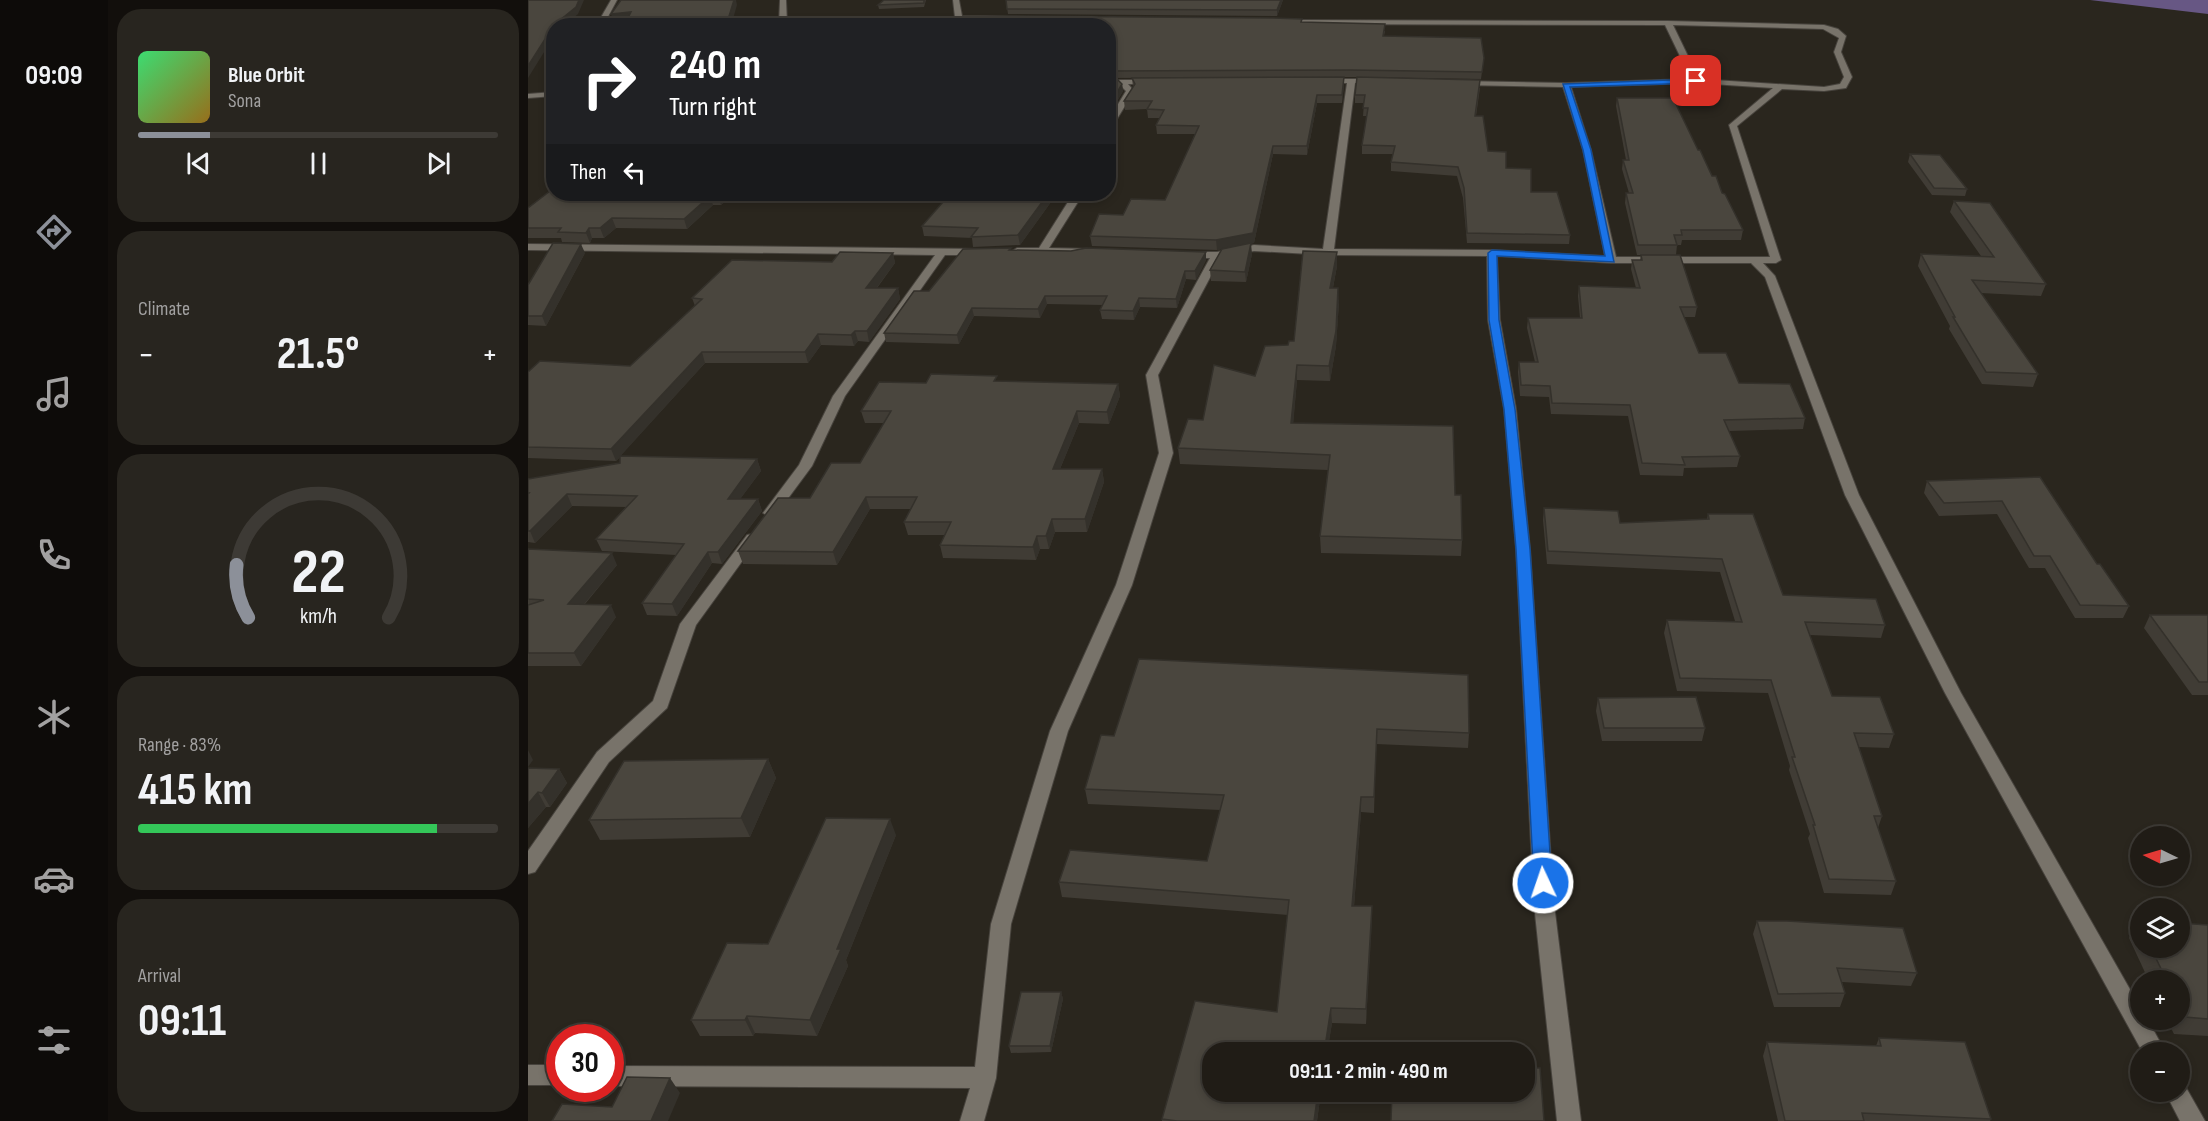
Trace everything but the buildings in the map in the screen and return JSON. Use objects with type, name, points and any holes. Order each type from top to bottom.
[{"type":"street","points":[[604,18],[614,0]]},
{"type":"street","points":[[783,0],[783,18]]},
{"type":"street","points":[[956,0],[959,18]]},
{"type":"street","points":[[1275,22],[1668,23],[1824,27],[1835,31],[1843,38],[1838,44],[1836,53],[1848,77],[1843,86],[1824,88],[1696,81],[1566,85],[1446,83]]},
{"type":"street","points":[[1668,23],[1696,81]]},
{"type":"street","points":[[1315,81],[1386,82]]},
{"type":"street","points":[[1328,252],[1350,81]]},
{"type":"street","points":[[1116,82],[1161,82]]},
{"type":"street","points":[[1116,114],[1130,91],[1121,82]]},
{"type":"street","points":[[1566,85],[1587,150],[1611,260]]},
{"type":"street","points":[[1171,254],[1217,255],[1254,248],[1328,252],[1492,253],[1611,260],[1776,260],[1733,125],[1779,87]]},
{"type":"street","points":[[528,96],[546,94]]},
{"type":"street","points":[[1043,250],[1074,201]]},
{"type":"street","points":[[528,247],[941,253],[1043,250],[1101,252]]},
{"type":"street","points":[[528,866],[603,757],[661,704],[688,624],[804,466],[839,396],[941,253]]},
{"type":"street","points":[[1492,253],[1494,320],[1510,409],[1523,549],[1544,904],[1569,1121]]},
{"type":"street","points":[[972,1121],[985,1078],[1001,924],[1059,731],[1124,585],[1166,453],[1152,375],[1217,255]]},
{"type":"street","points":[[1754,260],[1770,276],[1852,495],[1953,693],[2149,1042]]},
{"type":"street","points":[[528,1075],[546,1075]]},
{"type":"street","points":[[624,1076],[985,1078]]},
{"type":"street","points":[[2182,1102],[2193,1121]]},
{"type":"shaded area","points":[[2090,0],[2208,0],[2208,14]]},
{"type":"route","points":[[1543,883],[1523,549],[1511,444],[1510,409],[1495,332],[1492,253],[1611,260],[1587,150],[1566,85],[1696,81]]}]
